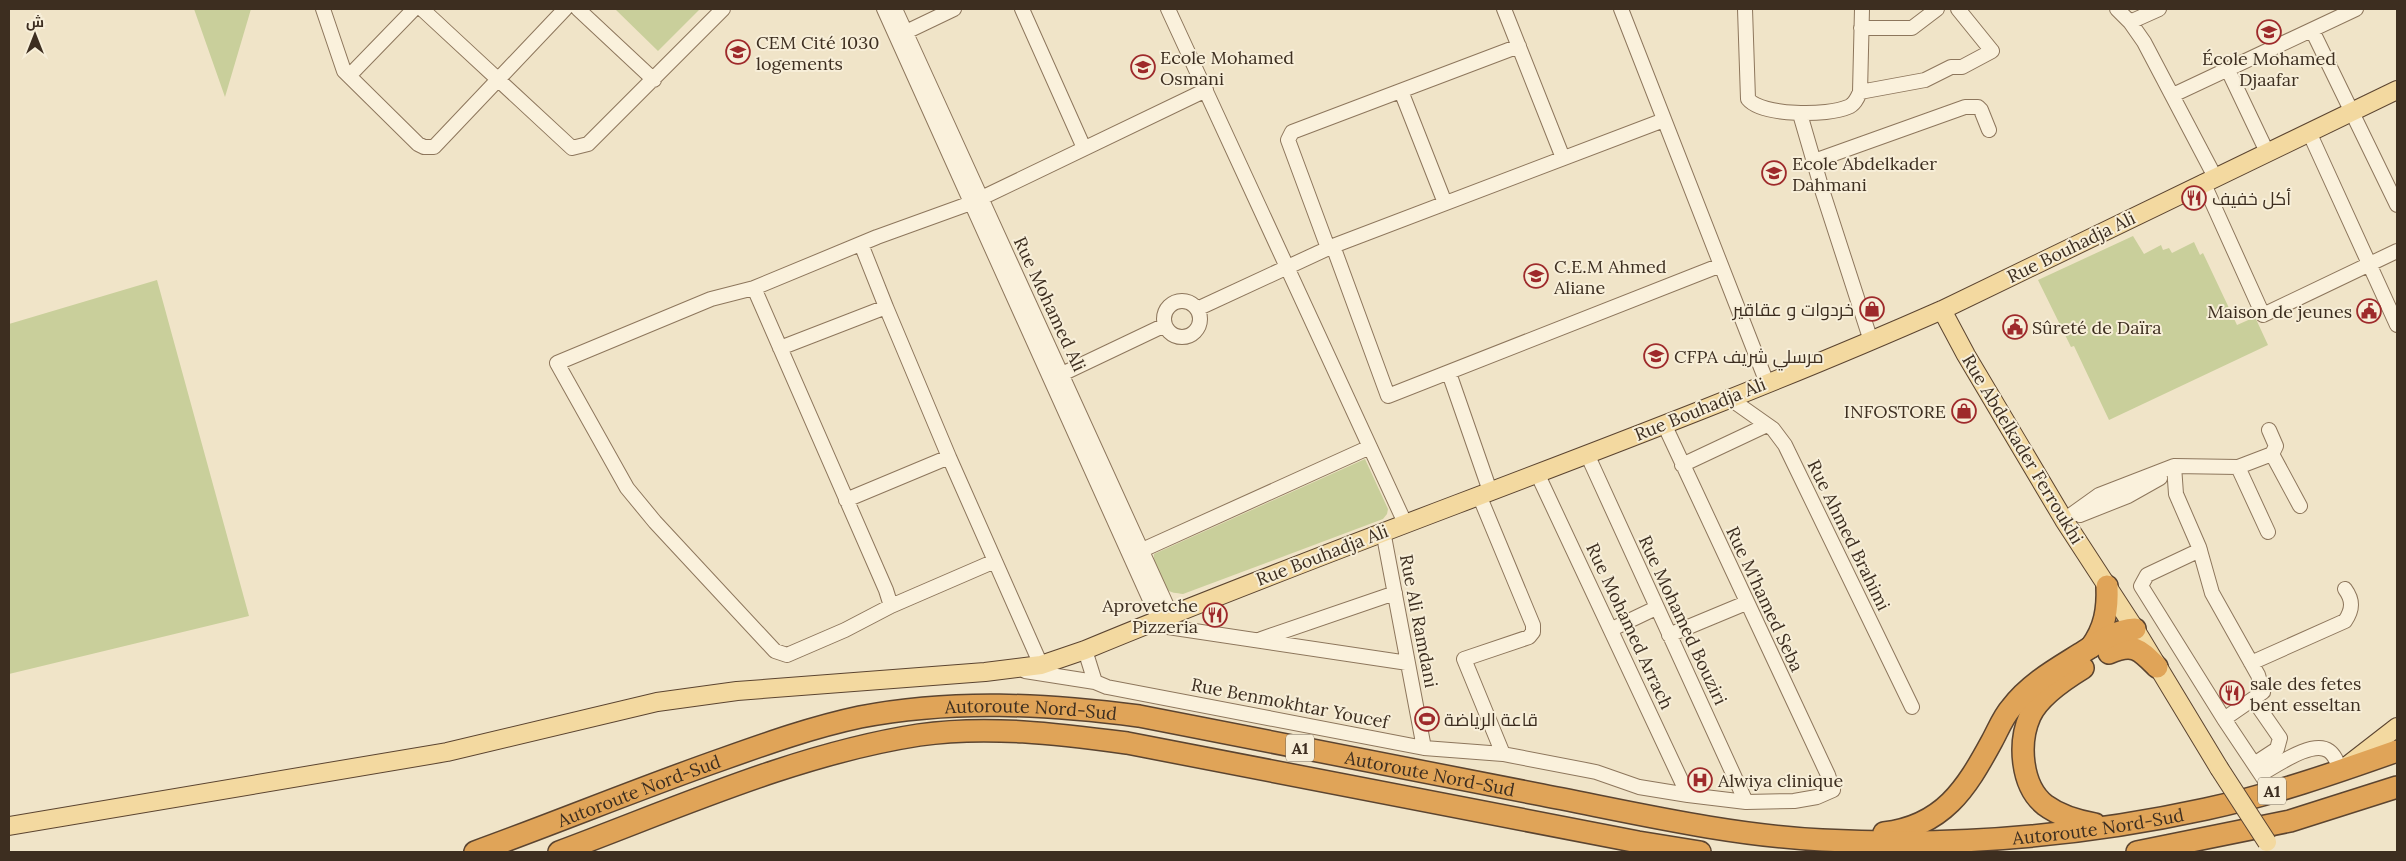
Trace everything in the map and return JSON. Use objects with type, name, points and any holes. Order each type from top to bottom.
[{"type":"highway","points":[[2100,650],[2100,634],[2108,605],[2107,586]]},
{"type":"highway","points":[[1821,840],[1899,831],[1919,825],[1945,809],[1972,778],[2010,708],[2025,692],[2042,679],[2130,637],[2135,629]]},
{"type":"highway","points":[[2144,821],[2096,824],[2057,813],[2044,804],[2037,795],[2024,765],[2025,732],[2031,715],[2041,702],[2100,650],[2133,648],[2140,651],[2157,668]]},
{"type":"highway","name":"Autoroute Nord-Sud","points":[[475,852],[773,741],[836,724],[896,712],[1012,704],[1076,708],[1139,716],[1683,822],[1821,840],[1928,842],[2066,832],[2144,821],[2208,809],[2262,776],[2341,771],[2397,751]]},
{"type":"highway","name":"Autoroute Nord-Sud","points":[[558,852],[827,754],[921,735],[967,732],[1016,732],[1074,736],[1127,743],[1638,842],[1700,852]]},
{"type":"highway","name":"Autoroute Nord-Sud","points":[[2137,852],[2167,848],[2290,821],[2397,787]]},
{"type":"highway","points":[[2192,852],[2290,821]]},
{"type":"main road","name":"Rue Bouhadja Ali","points":[[9,826],[447,752],[657,702],[737,691],[1041,665],[1085,650],[1406,522],[1537,474],[1872,341],[1942,310],[2397,90]]},
{"type":"main road","name":"Rue Abdelkader Ferroukhi","points":[[1942,310],[1966,355],[2064,520],[2135,629],[2157,668],[2270,847]]},
{"type":"main road","points":[[2341,771],[2397,727]]},
{"type":"street","points":[[323,9],[342,64],[349,76],[418,144],[429,148],[434,147],[566,9]]},
{"type":"street","points":[[349,76],[414,9]]},
{"type":"street","points":[[422,9],[572,148],[588,144],[723,9]]},
{"type":"street","points":[[578,9],[654,80]]},
{"type":"street","points":[[884,9],[976,200],[1159,620],[1257,640],[1408,663]]},
{"type":"street","name":"Rue Mohamed Ali","points":[[895,9],[976,200],[1062,374],[1140,551],[1159,620]]},
{"type":"street","points":[[906,32],[954,9]]},
{"type":"street","points":[[1022,9],[1084,148]]},
{"type":"street","points":[[1168,9],[1406,522]]},
{"type":"street","points":[[1504,9],[1563,158]]},
{"type":"street","points":[[1622,9],[1767,383]]},
{"type":"street","points":[[1745,9],[1748,100],[1757,107],[1800,114],[1846,108],[1857,100],[1860,92],[1862,9]]},
{"type":"street","points":[[1861,28],[1912,28],[1937,9]]},
{"type":"street","points":[[1860,92],[1925,80],[1951,66],[1962,67],[1992,51],[1958,9]]},
{"type":"street","points":[[2117,9],[2130,22],[2174,95],[2263,315],[2397,252]]},
{"type":"street","points":[[2130,22],[2159,9]]},
{"type":"street","points":[[2174,95],[2356,9]]},
{"type":"street","points":[[2312,30],[2397,205]]},
{"type":"street","points":[[1519,46],[1332,116],[1290,134],[1288,140],[1388,396],[1721,266]]},
{"type":"street","points":[[2228,70],[2267,152]]},
{"type":"street","points":[[995,561],[891,606],[845,630],[787,655],[775,651],[655,522],[627,488],[557,363],[712,299],[754,288],[976,200],[1206,90]]},
{"type":"street","points":[[1401,91],[1445,203]]},
{"type":"street","points":[[1814,161],[1965,107],[1978,107],[1989,130]]},
{"type":"street","points":[[1800,114],[1872,341]]},
{"type":"street","points":[[1197,309],[1331,247],[1664,120]]},
{"type":"street","points":[[2309,132],[2397,325]]},
{"type":"street","points":[[861,244],[949,457],[1041,665]]},
{"type":"street","points":[[754,288],[886,590],[891,606]]},
{"type":"street","points":[[1186,301],[1197,309],[1200,322],[1198,328],[1189,336],[1178,337],[1172,335],[1165,326],[1164,314],[1174,302],[1186,301]]},
{"type":"street","points":[[780,348],[886,307]]},
{"type":"street","points":[[1062,374],[1165,326]]},
{"type":"street","points":[[1449,373],[1485,493],[1533,625],[1533,632],[1529,637],[1464,659],[1503,754]]},
{"type":"street","name":"Rue Ahmed Brahimi","points":[[1729,398],[1767,425],[1785,444],[1912,707]]},
{"type":"street","name":"Rue M'hamed Seba","points":[[1664,424],[1833,790]]},
{"type":"street","points":[[1682,465],[1767,425]]},
{"type":"street","points":[[2064,520],[2106,506],[2155,483],[2174,466],[2238,467],[2272,454],[2276,446],[2268,430]]},
{"type":"street","points":[[1140,551],[1370,447]]},
{"type":"street","name":"Rue Mohamed Bouziri","points":[[1587,454],[1668,635],[1746,802]]},
{"type":"street","points":[[2272,454],[2300,506]]},
{"type":"street","points":[[846,500],[949,457]]},
{"type":"street","points":[[2174,466],[2176,494],[2200,550],[2212,593],[2251,663],[2262,692],[2224,719]]},
{"type":"street","points":[[2238,467],[2268,532]]},
{"type":"street","name":"Rue Mohamed Arrach","points":[[1537,474],[1612,629],[1688,795]]},
{"type":"street","name":"Rue Ali Ramdani","points":[[1383,531],[1424,748]]},
{"type":"street","points":[[2200,550],[2147,574],[2141,586],[2262,776]]},
{"type":"street","points":[[2251,663],[2345,621],[2352,605],[2351,598],[2345,589]]},
{"type":"street","points":[[1257,640],[1395,593]]},
{"type":"street","points":[[1668,635],[1746,603]]},
{"type":"street","points":[[1612,629],[1656,608]]},
{"type":"street","points":[[1085,650],[1096,682]]},
{"type":"street","name":"Rue Benmokhtar Youcef","points":[[1010,669],[1096,682],[1107,687],[1424,748],[1503,754],[1596,772],[1639,787],[1688,795],[1746,802],[1794,801],[1817,797],[1833,790]]},
{"type":"street","points":[[2253,698],[2280,738],[2277,749],[2262,776]]},
{"type":"street","points":[[2262,776],[2303,751],[2319,748],[2326,749],[2332,753],[2341,771]]},
{"type":"green space","points":[[194,9],[251,9],[225,97]]},
{"type":"green space","points":[[615,9],[700,9],[658,51]]},
{"type":"green space","points":[[2133,236],[2144,254],[2161,245],[2163,250],[2169,248],[2172,253],[2194,242],[2200,255],[2203,253],[2237,325],[2255,317],[2268,345],[2109,420],[2074,346],[2071,347],[2038,280]]},
{"type":"green space","points":[[157,280],[249,616],[9,674],[9,324]]},
{"type":"green space","points":[[1365,459],[1388,509],[1383,519],[1183,594],[1174,593],[1164,586],[1159,577],[1154,554]]},
{"type":"place","name":"École Mohamed Djaafar","points":[[2269,32]]},
{"type":"place","name":"CEM Cité 1030 logements","points":[[738,52]]},
{"type":"place","name":"Ecole Mohamed Osmani","points":[[1143,67]]},
{"type":"place","name":"Ecole Abdelkader Dahmani","points":[[1774,173]]},
{"type":"place","name":"أكل خفيف","points":[[2194,198]]},
{"type":"place","name":"C.E.M Ahmed Aliane","points":[[1536,276]]},
{"type":"place","name":"خردوات و عقاقير","points":[[1872,309]]},
{"type":"place","name":"Maison de jeunes","points":[[2369,311]]},
{"type":"place","name":"Sûreté de Daïra","points":[[2015,327]]},
{"type":"place","name":"CFPA مرسلي شريف","points":[[1656,356]]},
{"type":"place","name":"INFOSTORE","points":[[1964,411]]},
{"type":"place","name":"Aprovetche Pizzeria","points":[[1215,615]]},
{"type":"place","name":"sale des fetes bent esseltan","points":[[2232,693]]},
{"type":"place","name":"قاعة الرياضة","points":[[1427,719]]},
{"type":"place","name":"Alwiya clinique","points":[[1700,780]]}]
